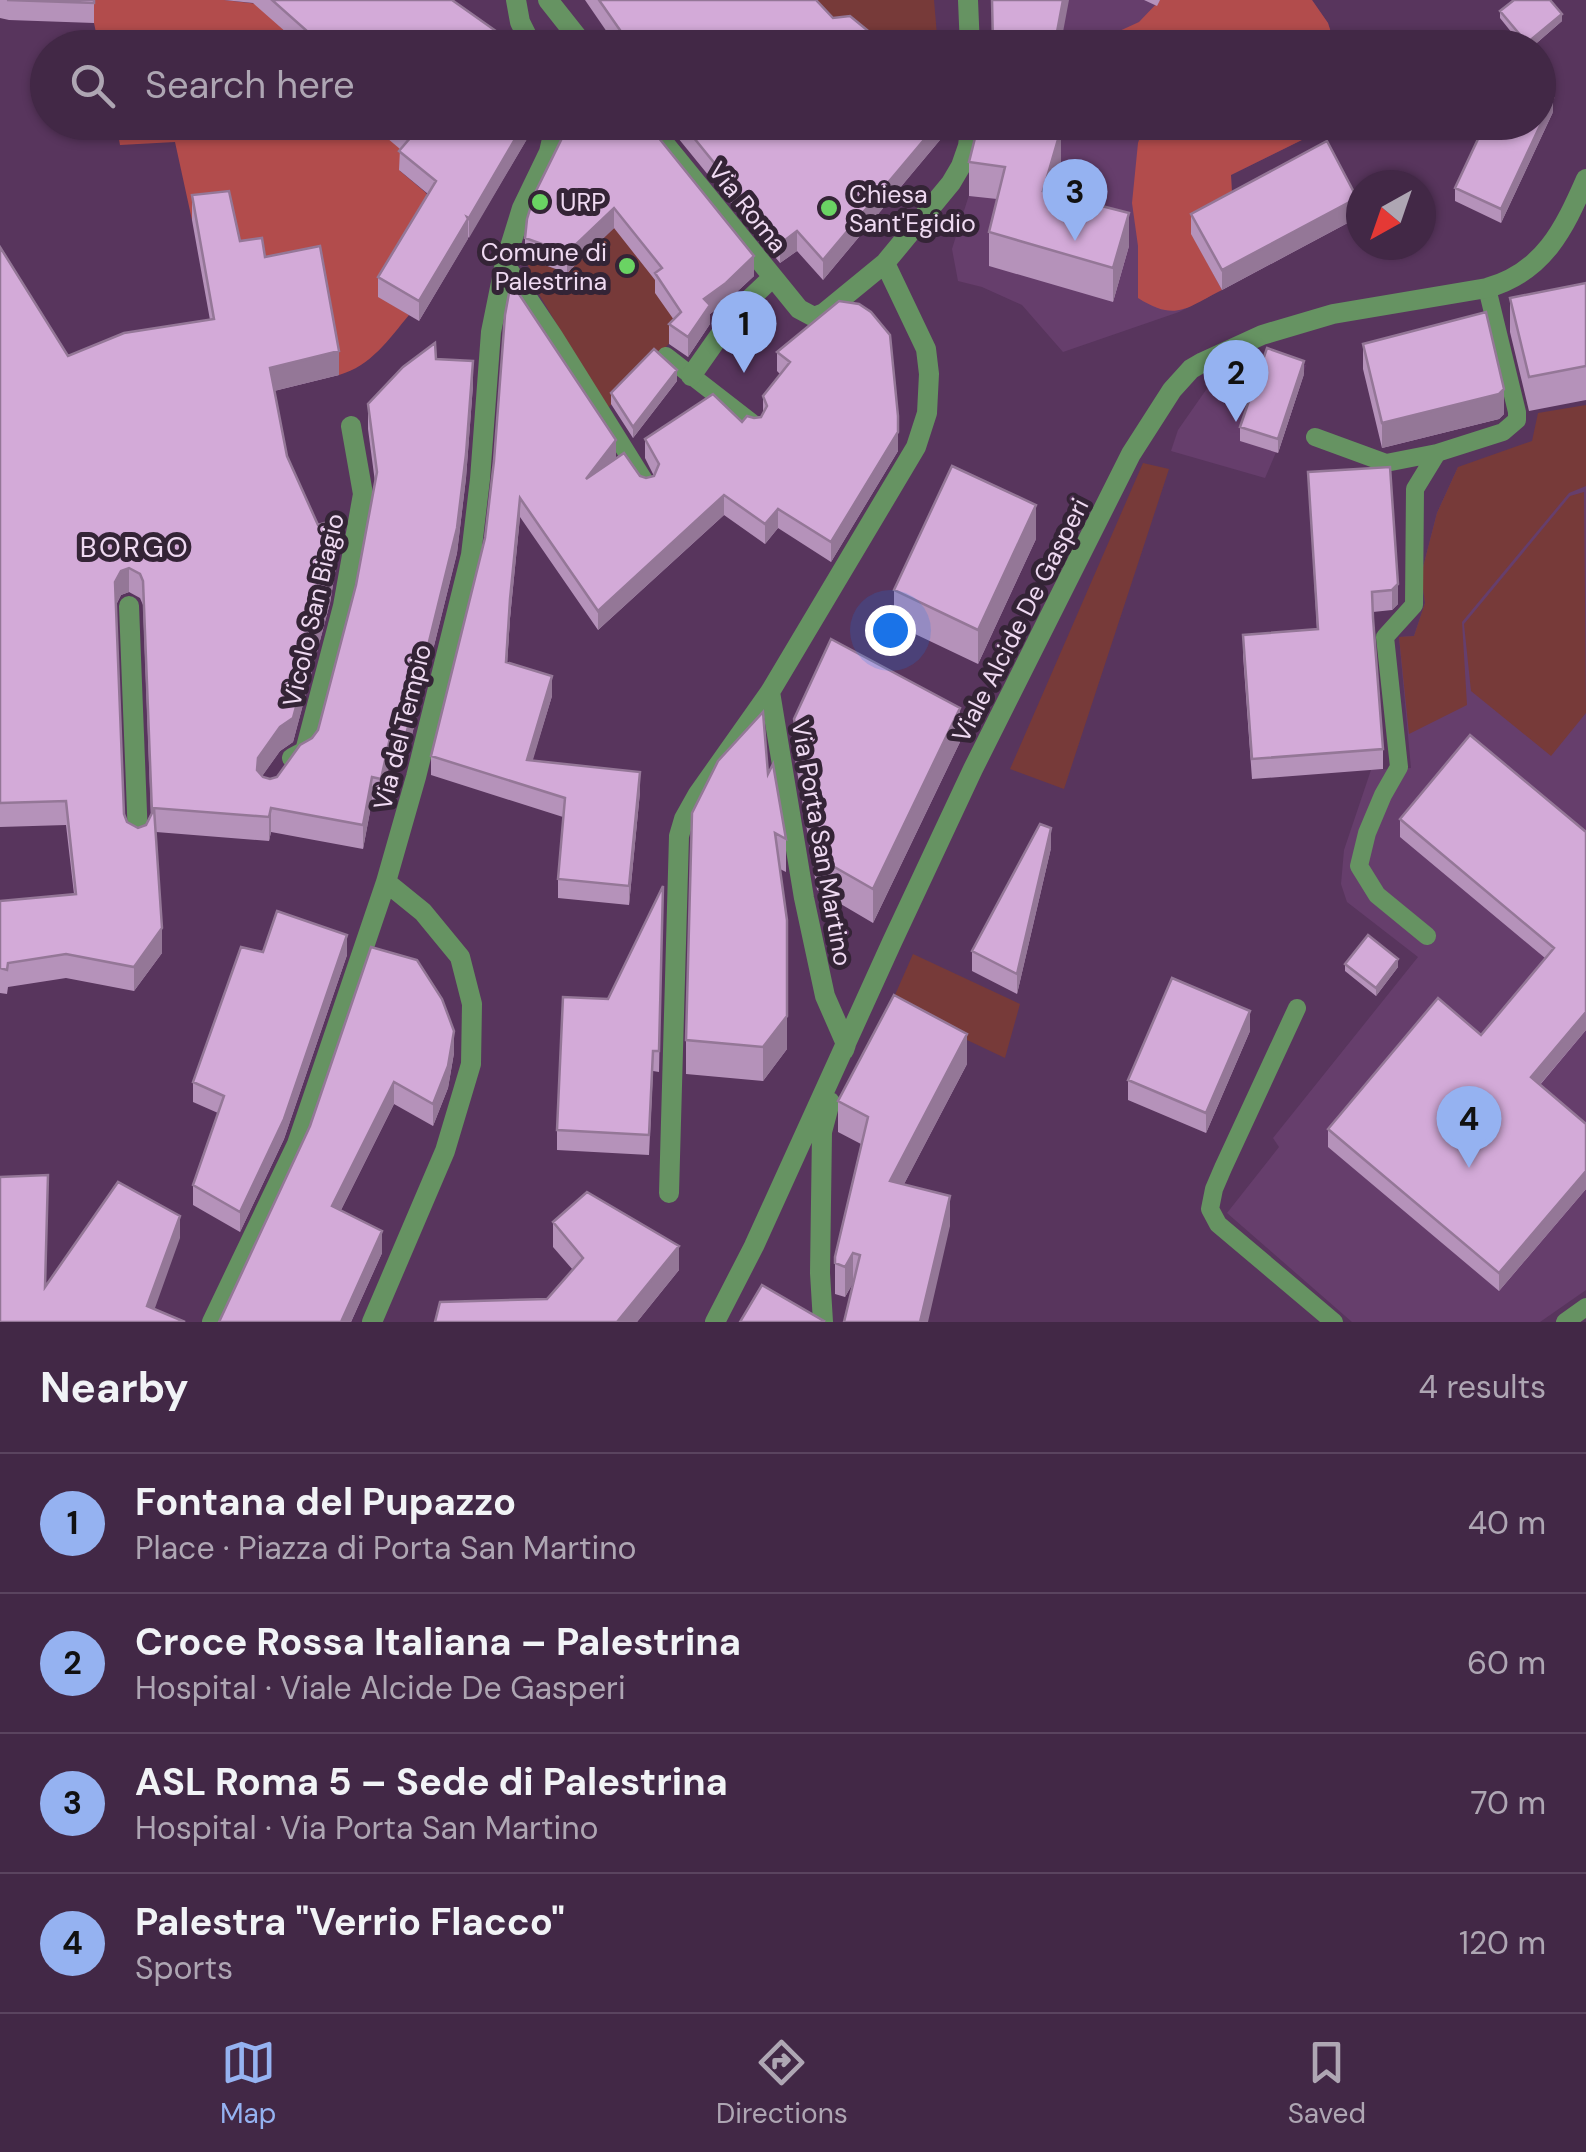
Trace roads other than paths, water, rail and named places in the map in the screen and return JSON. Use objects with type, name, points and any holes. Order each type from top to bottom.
[{"type":"street","points":[[516,0],[524,30]]},
{"type":"street","points":[[548,0],[572,30]]},
{"type":"street","points":[[968,0],[969,30]]},
{"type":"street","name":"Via del Tempio","points":[[212,1322],[298,1144],[386,882],[471,554],[491,332],[505,263],[522,208],[551,140]]},
{"type":"street","name":"Via Roma","points":[[662,140],[804,314],[814,317],[828,310],[885,263]]},
{"type":"street","points":[[885,263],[951,183],[969,140]]},
{"type":"street","name":"Viale Alcide De Gasperi","points":[[715,1322],[754,1246],[974,770],[1131,454],[1180,380],[1203,362],[1308,321],[1512,280],[1552,245],[1586,179]]},
{"type":"street","name":"Via Porta San Martino","points":[[846,1044],[825,996],[804,898],[770,692],[916,446],[927,413],[930,374],[926,349],[885,263]]},
{"type":"street","points":[[691,376],[736,312],[773,278]]},
{"type":"street","name":"Vicolo San Biagio","points":[[280,774],[291,758],[305,751],[344,606],[364,494],[351,426]]},
{"type":"street","points":[[130,606],[138,838]]},
{"type":"street","points":[[669,1194],[679,836],[698,794],[770,692]]},
{"type":"street","points":[[372,1322],[445,1151],[470,1064],[472,1004],[460,957],[422,912],[386,882]]},
{"type":"street","points":[[824,1322],[820,1273],[822,1132],[846,1044]]},
{"type":"lane","points":[[505,263],[647,485]]},
{"type":"lane","points":[[1315,437],[1386,462],[1436,453],[1503,432],[1517,420],[1487,288]]},
{"type":"lane","points":[[666,356],[755,425]]},
{"type":"lane","points":[[1426,936],[1377,895],[1358,866],[1383,794],[1399,767],[1385,636],[1414,605],[1415,489],[1436,453]]},
{"type":"lane","points":[[1297,1008],[1222,1168],[1210,1209],[1218,1224],[1334,1322]]},
{"type":"lane","points":[[1565,1322],[1586,1307]]},
{"type":"place","name":"URP","points":[[540,202]]},
{"type":"place","name":"Chiesa Sant'Egidio","points":[[829,208]]},
{"type":"place","name":"ASL Roma 5 – Sede di Palestrina","points":[[1075,241]]},
{"type":"place","name":"Comune di Palestrina","points":[[627,266]]},
{"type":"place","name":"Fontana del Pupazzo","points":[[744,373]]},
{"type":"place","name":"Croce Rossa Italiana – Palestrina","points":[[1236,422]]},
{"type":"place","name":"Palestra \"Verrio Flacco\"","points":[[1469,1168]]},
{"type":"district","name":"BORGO","points":[[135,547]]}]
